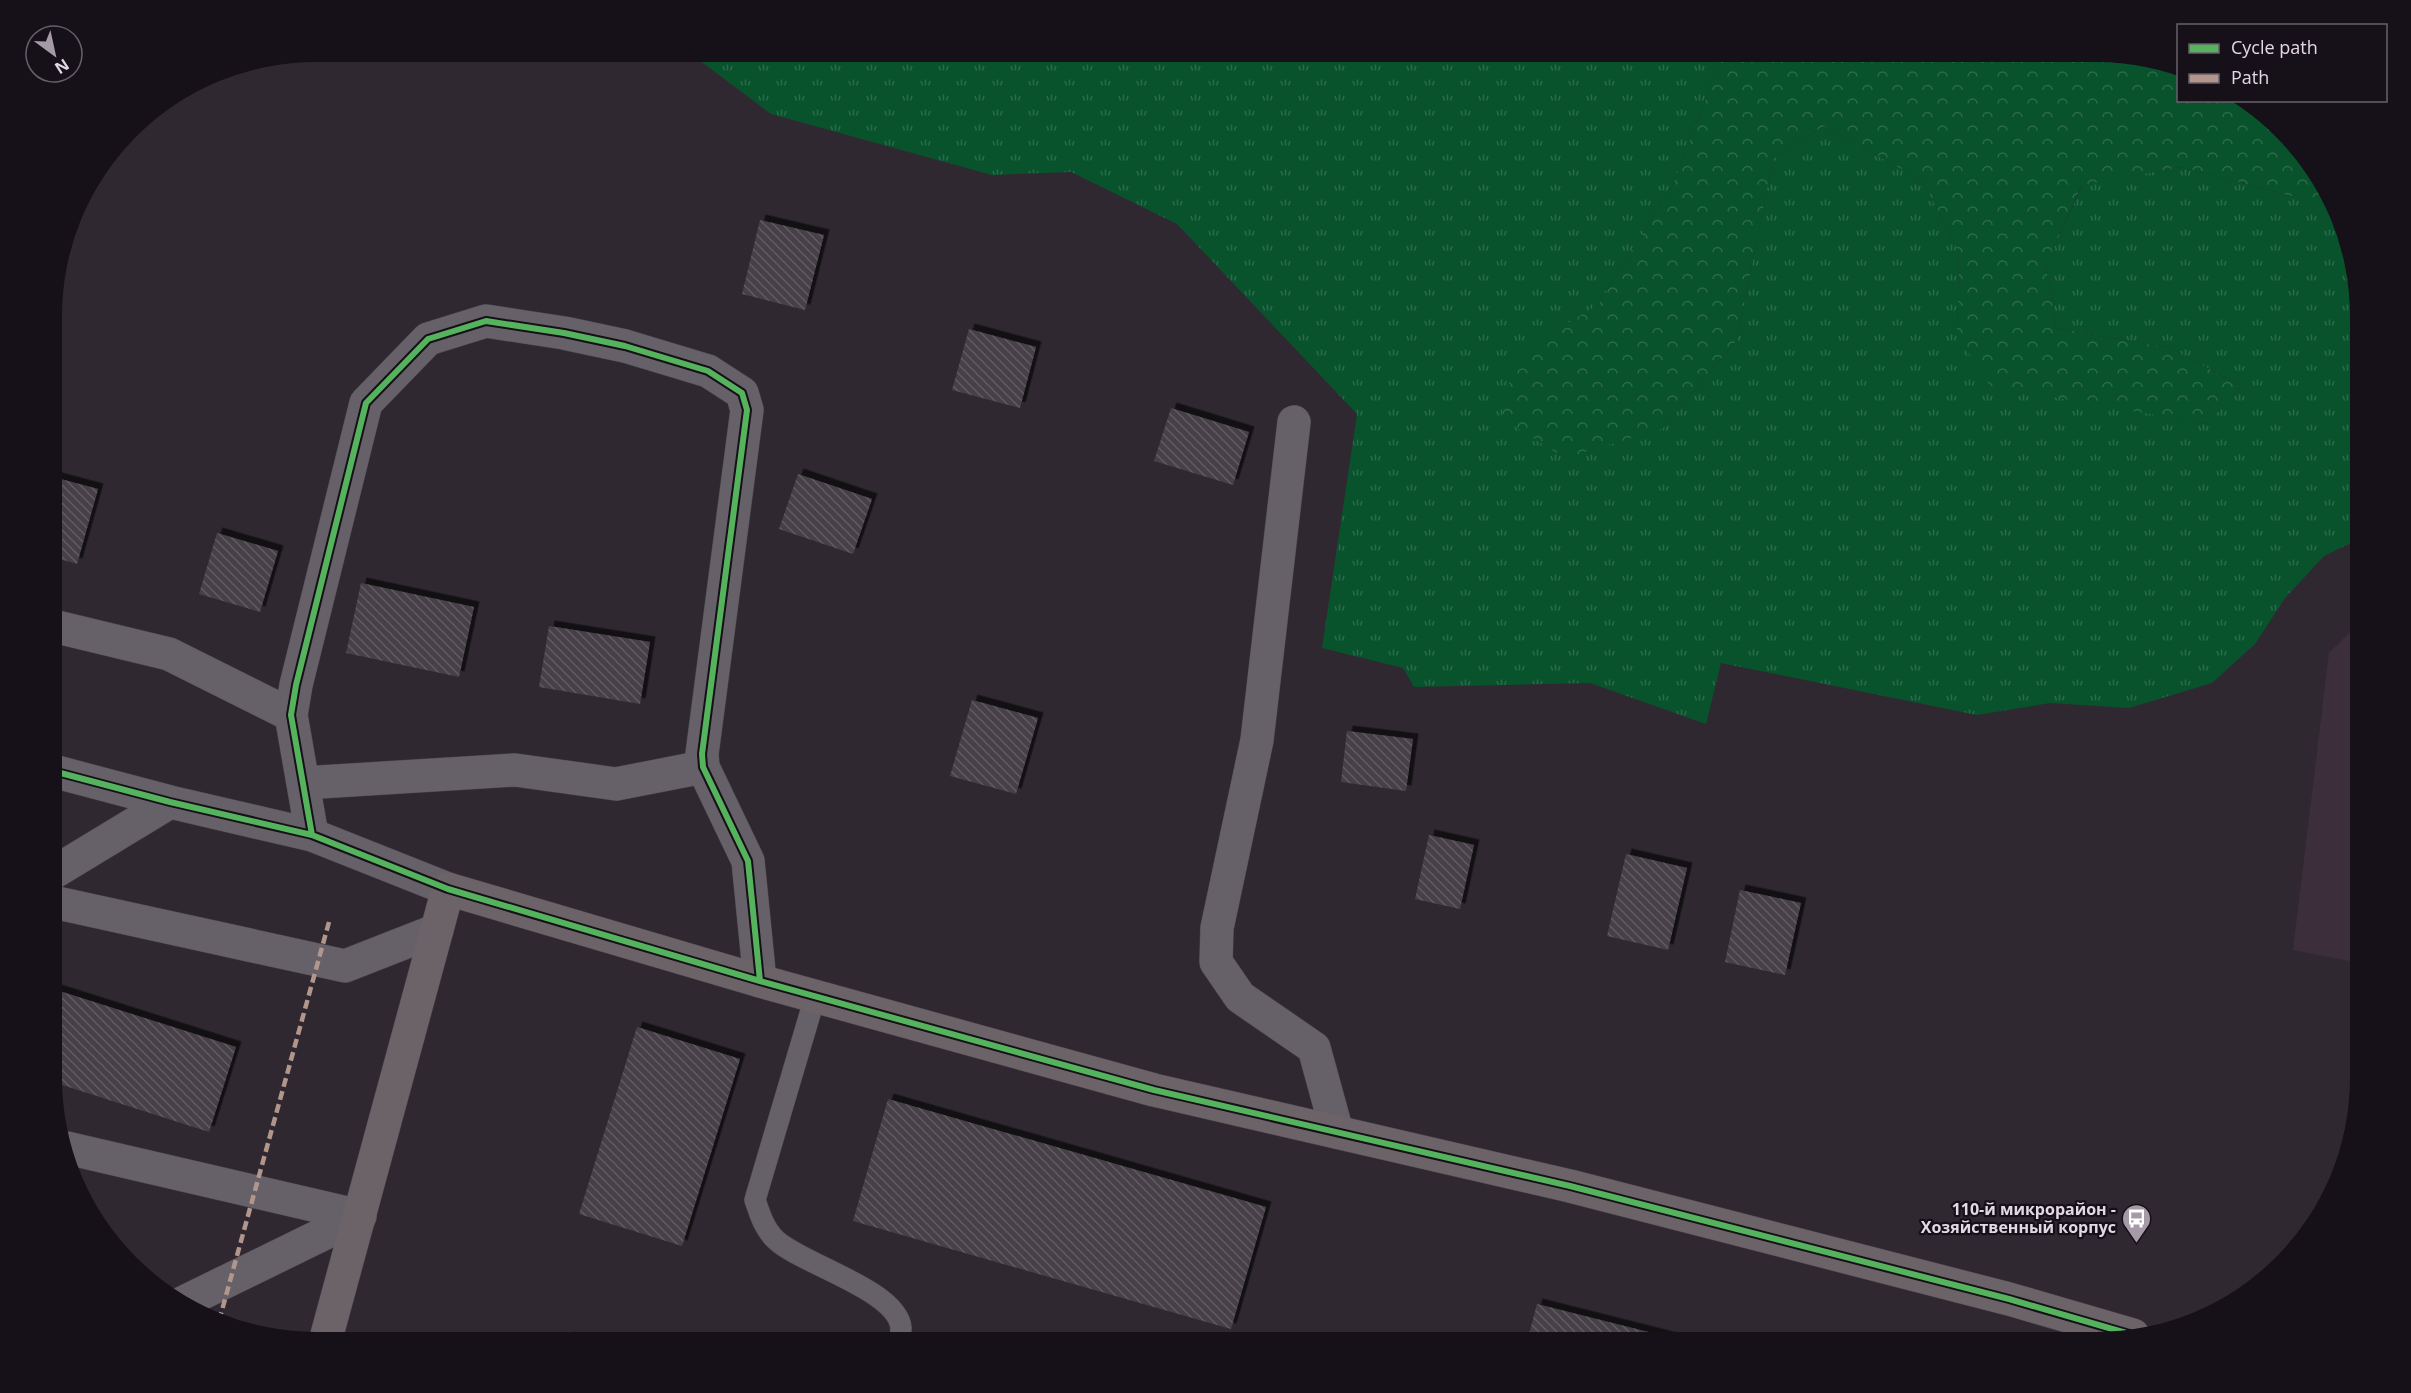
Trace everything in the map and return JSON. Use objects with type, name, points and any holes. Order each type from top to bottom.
[{"type":"street","points":[[312,835],[291,715],[366,403],[428,339],[486,321],[564,333],[625,346],[708,371],[742,393],[747,410],[702,754],[703,766],[748,861],[760,981]]},
{"type":"street","points":[[1294,422],[1257,740],[1217,928],[1216,962],[1240,997],[1314,1048],[1337,1132]]},
{"type":"street","points":[[62,628],[169,654],[291,715]]},
{"type":"street","points":[[303,783],[515,770],[616,784],[703,766]]},
{"type":"street","points":[[62,773],[170,802],[312,835],[448,890],[815,997],[1154,1090],[1570,1186],[2009,1299],[2117,1330]]},
{"type":"street","points":[[62,868],[170,802]]},
{"type":"street","points":[[328,1332],[448,890]]},
{"type":"street","points":[[62,904],[345,966],[437,930]]},
{"type":"street","points":[[72,1149],[360,1216]]},
{"type":"street","points":[[191,1299],[360,1216]]},
{"type":"lane","points":[[815,997],[755,1200],[762,1222],[776,1241],[877,1296],[894,1313],[901,1327],[900,1332]]},
{"type":"shaded area","points":[[2350,632],[2350,961],[2293,950],[2329,653]]},
{"type":"green space","points":[[702,62],[1720,62],[1673,184],[1598,305],[1516,355],[1662,429],[1737,340],[1773,159],[1824,126],[1923,181],[1959,252],[1957,335],[2106,405],[2206,424],[2241,386],[2170,348],[2056,328],[2046,265],[2083,184],[2181,167],[2295,197],[2320,197],[2341,250],[2349,299],[2350,543],[2324,556],[2285,598],[2255,644],[2212,683],[2129,708],[2050,703],[1977,715],[1721,663],[1706,724],[1590,683],[1414,687],[1403,668],[1322,648],[1357,414],[1177,224],[1071,172],[992,175],[771,114]]},
{"type":"green space","points":[[1720,62],[2112,62],[2145,66],[2177,75],[2177,102],[2233,102],[2237,104],[2286,148],[2307,174],[2320,197],[2295,197],[2181,167],[2082,185],[2046,265],[2056,328],[2170,348],[2241,386],[2207,424],[1990,386],[1957,335],[1959,252],[1923,181],[1824,126],[1773,159],[1737,340],[1662,429],[1565,458],[1501,418],[1516,354],[1598,305],[1673,184]]},
{"type":"building","points":[[760,220],[824,235],[805,310],[742,294]]},
{"type":"building","points":[[969,329],[1036,347],[1020,408],[952,390]]},
{"type":"building","points":[[1171,408],[1249,432],[1233,485],[1154,461]]},
{"type":"building","points":[[798,474],[872,499],[853,554],[779,529]]},
{"type":"building","points":[[62,479],[98,489],[77,564],[62,560]]},
{"type":"building","points":[[217,533],[278,551],[260,612],[199,594]]},
{"type":"building","points":[[361,583],[474,607],[459,677],[346,653]]},
{"type":"building","points":[[549,626],[650,642],[640,704],[539,687]]},
{"type":"building","points":[[972,700],[1038,718],[1016,794],[950,776]]},
{"type":"building","points":[[1347,731],[1413,739],[1406,791],[1341,782]]},
{"type":"building","points":[[1429,835],[1474,845],[1460,909],[1415,899]]},
{"type":"building","points":[[1626,854],[1687,868],[1668,950],[1607,936]]},
{"type":"building","points":[[1740,890],[1801,903],[1785,975],[1725,962]]},
{"type":"building","points":[[62,992],[236,1047],[209,1132],[62,1085]]},
{"type":"building","points":[[637,1027],[740,1059],[682,1246],[579,1214]]},
{"type":"building","points":[[888,1099],[1266,1207],[1231,1329],[853,1221]]},
{"type":"building","points":[[1537,1304],[1648,1332],[1530,1332]]},
{"type":"marked path","points":[[221,1313],[329,922]]},
{"type":"cycle path","points":[[312,835],[291,715],[296,685],[366,403],[428,339],[486,321],[564,333],[625,346],[708,371],[742,393],[747,410],[702,754],[703,767],[748,861],[760,981]]},
{"type":"cycle path","points":[[62,773],[170,802],[312,835],[448,889],[760,981],[1154,1090],[1570,1186],[2009,1299],[2117,1330]]},
{"type":"place","name":"110-й микрорайон - Хозяйственный корпус","points":[[2137,1244]]}]
